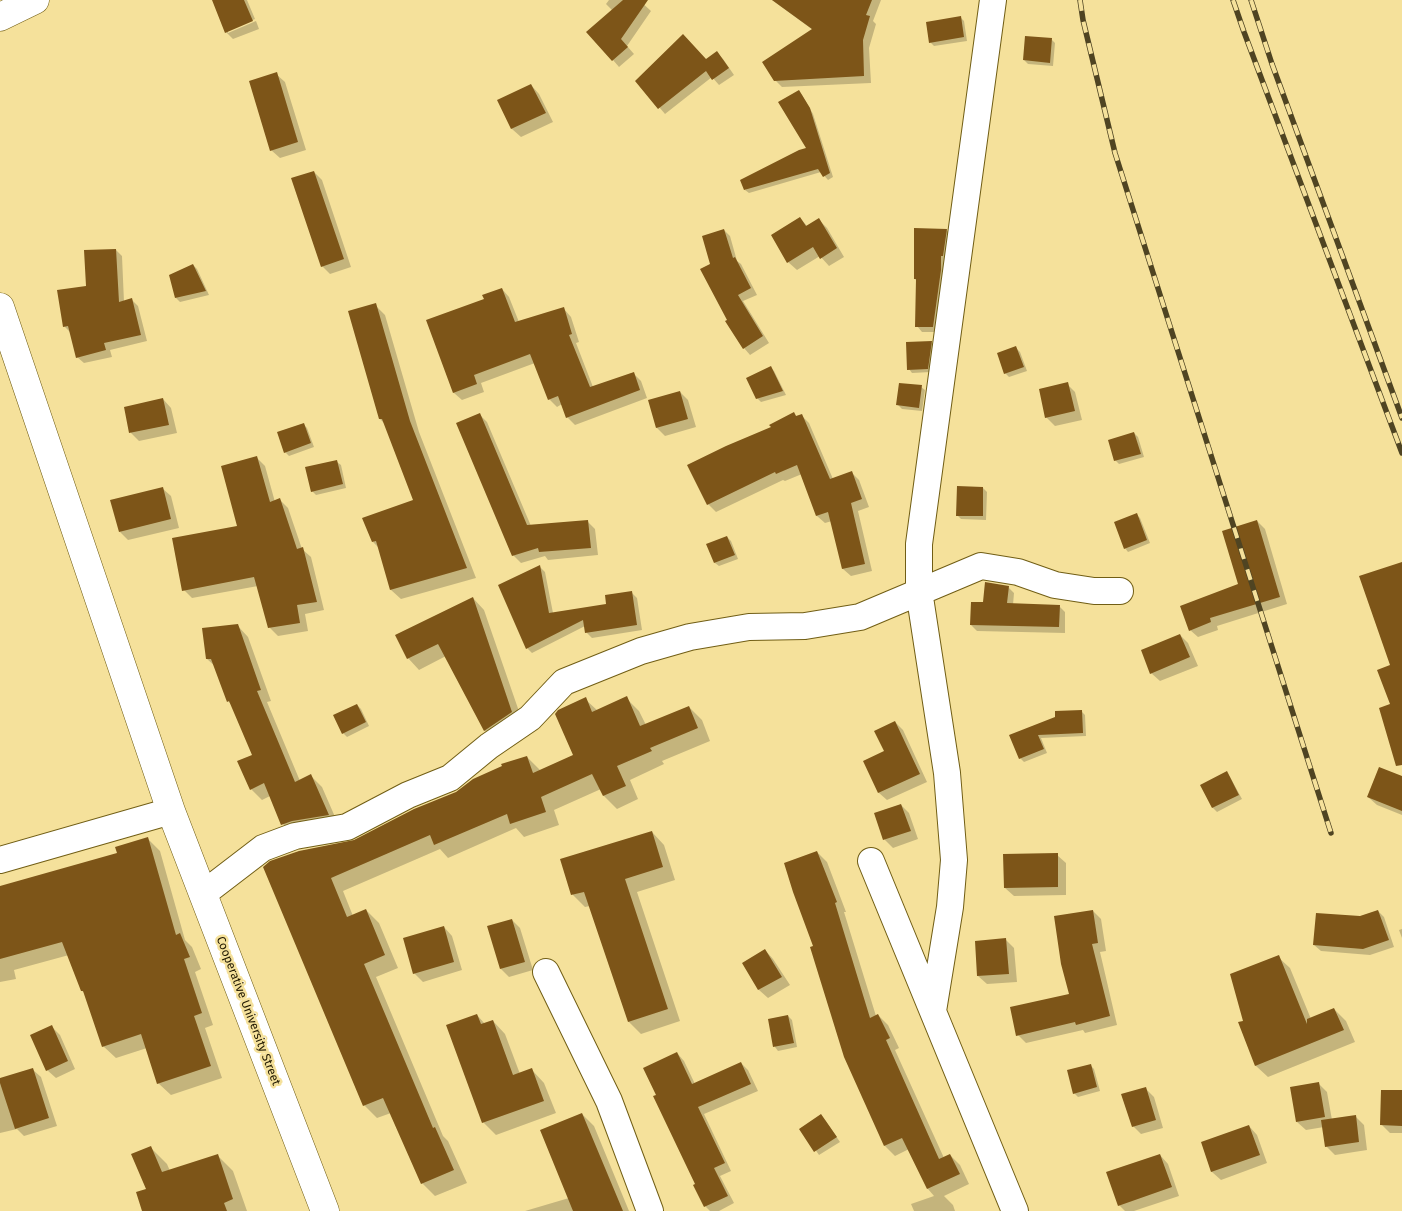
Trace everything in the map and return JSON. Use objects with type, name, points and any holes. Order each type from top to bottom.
[{"type":"street","points":[[0,16],[35,0]]},
{"type":"street","points":[[933,1011],[950,907],[954,860],[947,773],[920,591],[919,544],[993,0]]},
{"type":"street","name":"Cooperative University Street","points":[[0,307],[171,811],[325,1211]]},
{"type":"street","points":[[203,894],[263,848],[295,836],[347,827],[408,795],[450,778],[489,746],[530,718],[564,682],[641,651],[690,637],[749,627],[805,626],[860,617],[981,566],[1018,572],[1055,585],[1094,591],[1120,591]]},
{"type":"street","points":[[0,860],[171,811]]},
{"type":"street","points":[[871,861],[1015,1211]]},
{"type":"street","points":[[546,972],[609,1101],[650,1211]]},
{"type":"building","points":[[212,0],[244,0],[253,21],[225,33]]},
{"type":"building","points":[[623,0],[648,0],[621,39],[628,47],[612,61],[586,32]]},
{"type":"building","points":[[772,0],[872,0],[866,15],[870,16],[863,40],[864,76],[774,81],[762,62],[812,29]]},
{"type":"building","points":[[961,16],[964,37],[929,43],[926,22]]},
{"type":"building","points":[[683,34],[706,59],[717,51],[729,68],[712,80],[706,71],[658,109],[635,81]]},
{"type":"building","points":[[1025,36],[1052,38],[1050,63],[1023,60]]},
{"type":"building","points":[[277,72],[298,142],[270,151],[249,81]]},
{"type":"building","points":[[531,84],[546,113],[511,129],[497,100]]},
{"type":"building","points":[[799,90],[810,108],[830,173],[823,177],[818,169],[744,190],[740,180],[806,148],[778,102]]},
{"type":"building","points":[[314,171],[344,259],[321,267],[291,178]]},
{"type":"building","points":[[800,217],[806,226],[819,218],[837,248],[820,259],[813,247],[787,263],[771,235]]},
{"type":"building","points":[[914,228],[947,229],[943,256],[941,256],[941,270],[933,327],[915,327]]},
{"type":"building","points":[[724,229],[733,258],[735,257],[751,288],[738,295],[763,336],[743,349],[725,321],[727,320],[700,269],[710,264],[702,236]]},
{"type":"building","points":[[116,249],[119,302],[132,298],[141,335],[104,343],[106,350],[76,358],[68,326],[63,327],[57,290],[86,286],[84,250]]},
{"type":"building","points":[[193,264],[206,291],[175,298],[169,275]]},
{"type":"building","points":[[502,288],[515,322],[564,307],[572,334],[569,335],[590,387],[634,372],[640,390],[566,418],[558,396],[548,400],[530,354],[474,375],[477,384],[453,393],[426,320],[484,299],[482,295]]},
{"type":"building","points":[[376,303],[410,421],[467,568],[390,590],[376,541],[372,542],[362,518],[413,500],[382,419],[379,419],[348,311]]},
{"type":"building","points":[[932,341],[928,369],[907,370],[906,342]]},
{"type":"building","points":[[1016,346],[1024,367],[1004,374],[997,353]]},
{"type":"building","points":[[771,366],[783,391],[756,399],[746,378]]},
{"type":"building","points":[[1068,382],[1075,411],[1045,418],[1039,389]]},
{"type":"building","points":[[899,383],[922,385],[919,408],[896,405]]},
{"type":"building","points":[[680,391],[688,419],[656,428],[648,400]]},
{"type":"building","points":[[163,398],[169,425],[129,433],[124,407]]},
{"type":"building","points":[[794,412],[796,416],[802,414],[830,479],[852,471],[862,499],[851,503],[865,564],[842,569],[828,512],[816,516],[797,465],[776,474],[775,472],[707,505],[687,465],[771,427],[769,425]]},
{"type":"building","points":[[480,413],[527,525],[588,520],[591,548],[539,552],[538,548],[512,556],[456,423]]},
{"type":"building","points":[[304,423],[311,443],[284,453],[277,432]]},
{"type":"building","points":[[1134,432],[1141,454],[1114,461],[1108,440]]},
{"type":"building","points":[[257,456],[270,502],[280,498],[297,549],[303,547],[317,602],[297,605],[300,623],[268,628],[254,577],[182,591],[172,538],[237,526],[221,466]]},
{"type":"building","points":[[337,460],[343,484],[311,492],[305,467]]},
{"type":"building","points":[[957,486],[983,487],[983,516],[956,516]]},
{"type":"building","points":[[163,487],[171,519],[119,532],[110,500]]},
{"type":"building","points":[[1137,513],[1147,540],[1124,549],[1114,522]]},
{"type":"building","points":[[1257,520],[1280,597],[1210,618],[1211,622],[1189,631],[1180,606],[1238,584],[1222,531]]},
{"type":"building","points":[[727,536],[735,555],[714,563],[706,544]]},
{"type":"building","points":[[1402,562],[1402,765],[1396,766],[1379,708],[1390,704],[1377,670],[1390,665],[1359,576]]},
{"type":"building","points":[[540,565],[549,613],[606,604],[605,595],[632,591],[637,625],[585,633],[583,620],[526,649],[498,585]]},
{"type":"building","points":[[985,582],[1009,586],[1007,603],[1060,605],[1059,627],[970,625],[971,602],[983,602]]},
{"type":"building","points":[[473,597],[512,712],[484,731],[438,644],[407,659],[395,635]]},
{"type":"building","points":[[238,624],[261,690],[257,691],[295,782],[311,774],[329,815],[292,821],[281,825],[264,783],[250,790],[237,761],[252,755],[229,701],[227,702],[211,659],[206,659],[202,628]]},
{"type":"building","points":[[1180,634],[1190,657],[1150,674],[1141,650]]},
{"type":"building","points":[[627,696],[640,726],[689,706],[698,728],[650,748],[652,751],[617,766],[626,786],[603,796],[592,774],[541,797],[546,812],[510,824],[507,814],[434,845],[430,835],[331,878],[347,917],[366,909],[385,955],[364,964],[433,1128],[435,1127],[454,1170],[421,1184],[383,1098],[363,1106],[263,867],[270,861],[299,851],[354,840],[414,809],[456,792],[473,779],[502,766],[501,764],[527,756],[533,773],[573,755],[555,714],[558,710],[586,697],[592,712]]},
{"type":"building","points":[[357,704],[366,722],[342,734],[333,715]]},
{"type":"building","points":[[1082,710],[1083,733],[1038,735],[1044,749],[1019,759],[1009,735],[1055,717],[1055,711]]},
{"type":"building","points":[[895,721],[920,774],[878,793],[863,761],[884,751],[874,731]]},
{"type":"building","points":[[1379,767],[1402,776],[1402,811],[1367,797]]},
{"type":"building","points":[[1227,771],[1239,795],[1212,808],[1200,785]]},
{"type":"building","points":[[901,804],[911,831],[883,840],[874,813]]},
{"type":"building","points":[[652,831],[663,867],[625,879],[668,1009],[628,1022],[584,892],[571,895],[560,859]]},
{"type":"building","points":[[148,837],[176,935],[180,933],[190,957],[184,959],[202,1013],[194,1016],[211,1066],[157,1084],[141,1034],[102,1047],[83,991],[81,991],[62,942],[0,959],[0,886],[117,853],[115,847]]},
{"type":"building","points":[[817,851],[837,902],[835,903],[870,1018],[878,1014],[890,1038],[886,1040],[939,1159],[950,1154],[960,1174],[927,1189],[902,1138],[884,1146],[844,1057],[810,947],[813,946],[784,863]]},
{"type":"building","points":[[1058,853],[1058,887],[1004,888],[1003,854]]},
{"type":"building","points":[[1093,910],[1098,943],[1092,944],[1110,1016],[1076,1025],[1075,1022],[1016,1036],[1010,1007],[1069,994],[1061,964],[1054,916]]},
{"type":"building","points":[[1378,910],[1389,940],[1363,949],[1313,945],[1316,913],[1360,916]]},
{"type":"building","points":[[512,919],[525,962],[500,969],[487,926]]},
{"type":"building","points":[[444,926],[454,962],[413,974],[403,938]]},
{"type":"building","points":[[1006,938],[1009,974],[977,976],[975,941]]},
{"type":"building","points":[[765,949],[782,977],[758,990],[742,963]]},
{"type":"building","points":[[1279,955],[1307,1024],[1307,1019],[1334,1008],[1344,1030],[1255,1066],[1238,1022],[1243,1021],[1230,974]]},
{"type":"building","points":[[477,1014],[481,1024],[493,1020],[513,1075],[532,1068],[544,1101],[482,1123],[446,1025]]},
{"type":"building","points":[[788,1015],[794,1043],[773,1047],[768,1019]]},
{"type":"building","points":[[52,1025],[68,1061],[46,1071],[30,1035]]},
{"type":"building","points":[[677,1052],[692,1084],[741,1062],[751,1084],[698,1107],[725,1163],[714,1168],[728,1196],[704,1207],[653,1096],[656,1095],[643,1068]]},
{"type":"building","points":[[1091,1064],[1097,1087],[1073,1094],[1067,1070]]},
{"type":"building","points":[[33,1068],[49,1118],[15,1129],[0,1078]]},
{"type":"building","points":[[1319,1082],[1325,1117],[1296,1122],[1290,1087]]},
{"type":"building","points":[[1146,1087],[1156,1120],[1132,1127],[1121,1094]]},
{"type":"building","points":[[1381,1090],[1402,1090],[1402,1126],[1380,1125]]},
{"type":"building","points":[[582,1113],[623,1211],[573,1211],[540,1130]]},
{"type":"building","points":[[821,1114],[837,1137],[814,1152],[799,1129]]},
{"type":"building","points":[[1356,1115],[1359,1142],[1325,1147],[1321,1120]]},
{"type":"building","points":[[1249,1125],[1260,1155],[1211,1172],[1201,1142]]},
{"type":"building","points":[[151,1146],[162,1172],[218,1154],[233,1199],[224,1203],[227,1211],[142,1211],[136,1192],[146,1189],[131,1154]]},
{"type":"building","points":[[1160,1154],[1172,1187],[1118,1206],[1106,1172]]},
{"type":"railway","points":[[1080,0],[1083,20],[1115,153],[1331,833]]},
{"type":"railway","points":[[1233,0],[1402,453]]},
{"type":"railway","points":[[1251,0],[1272,64],[1402,418]]}]
